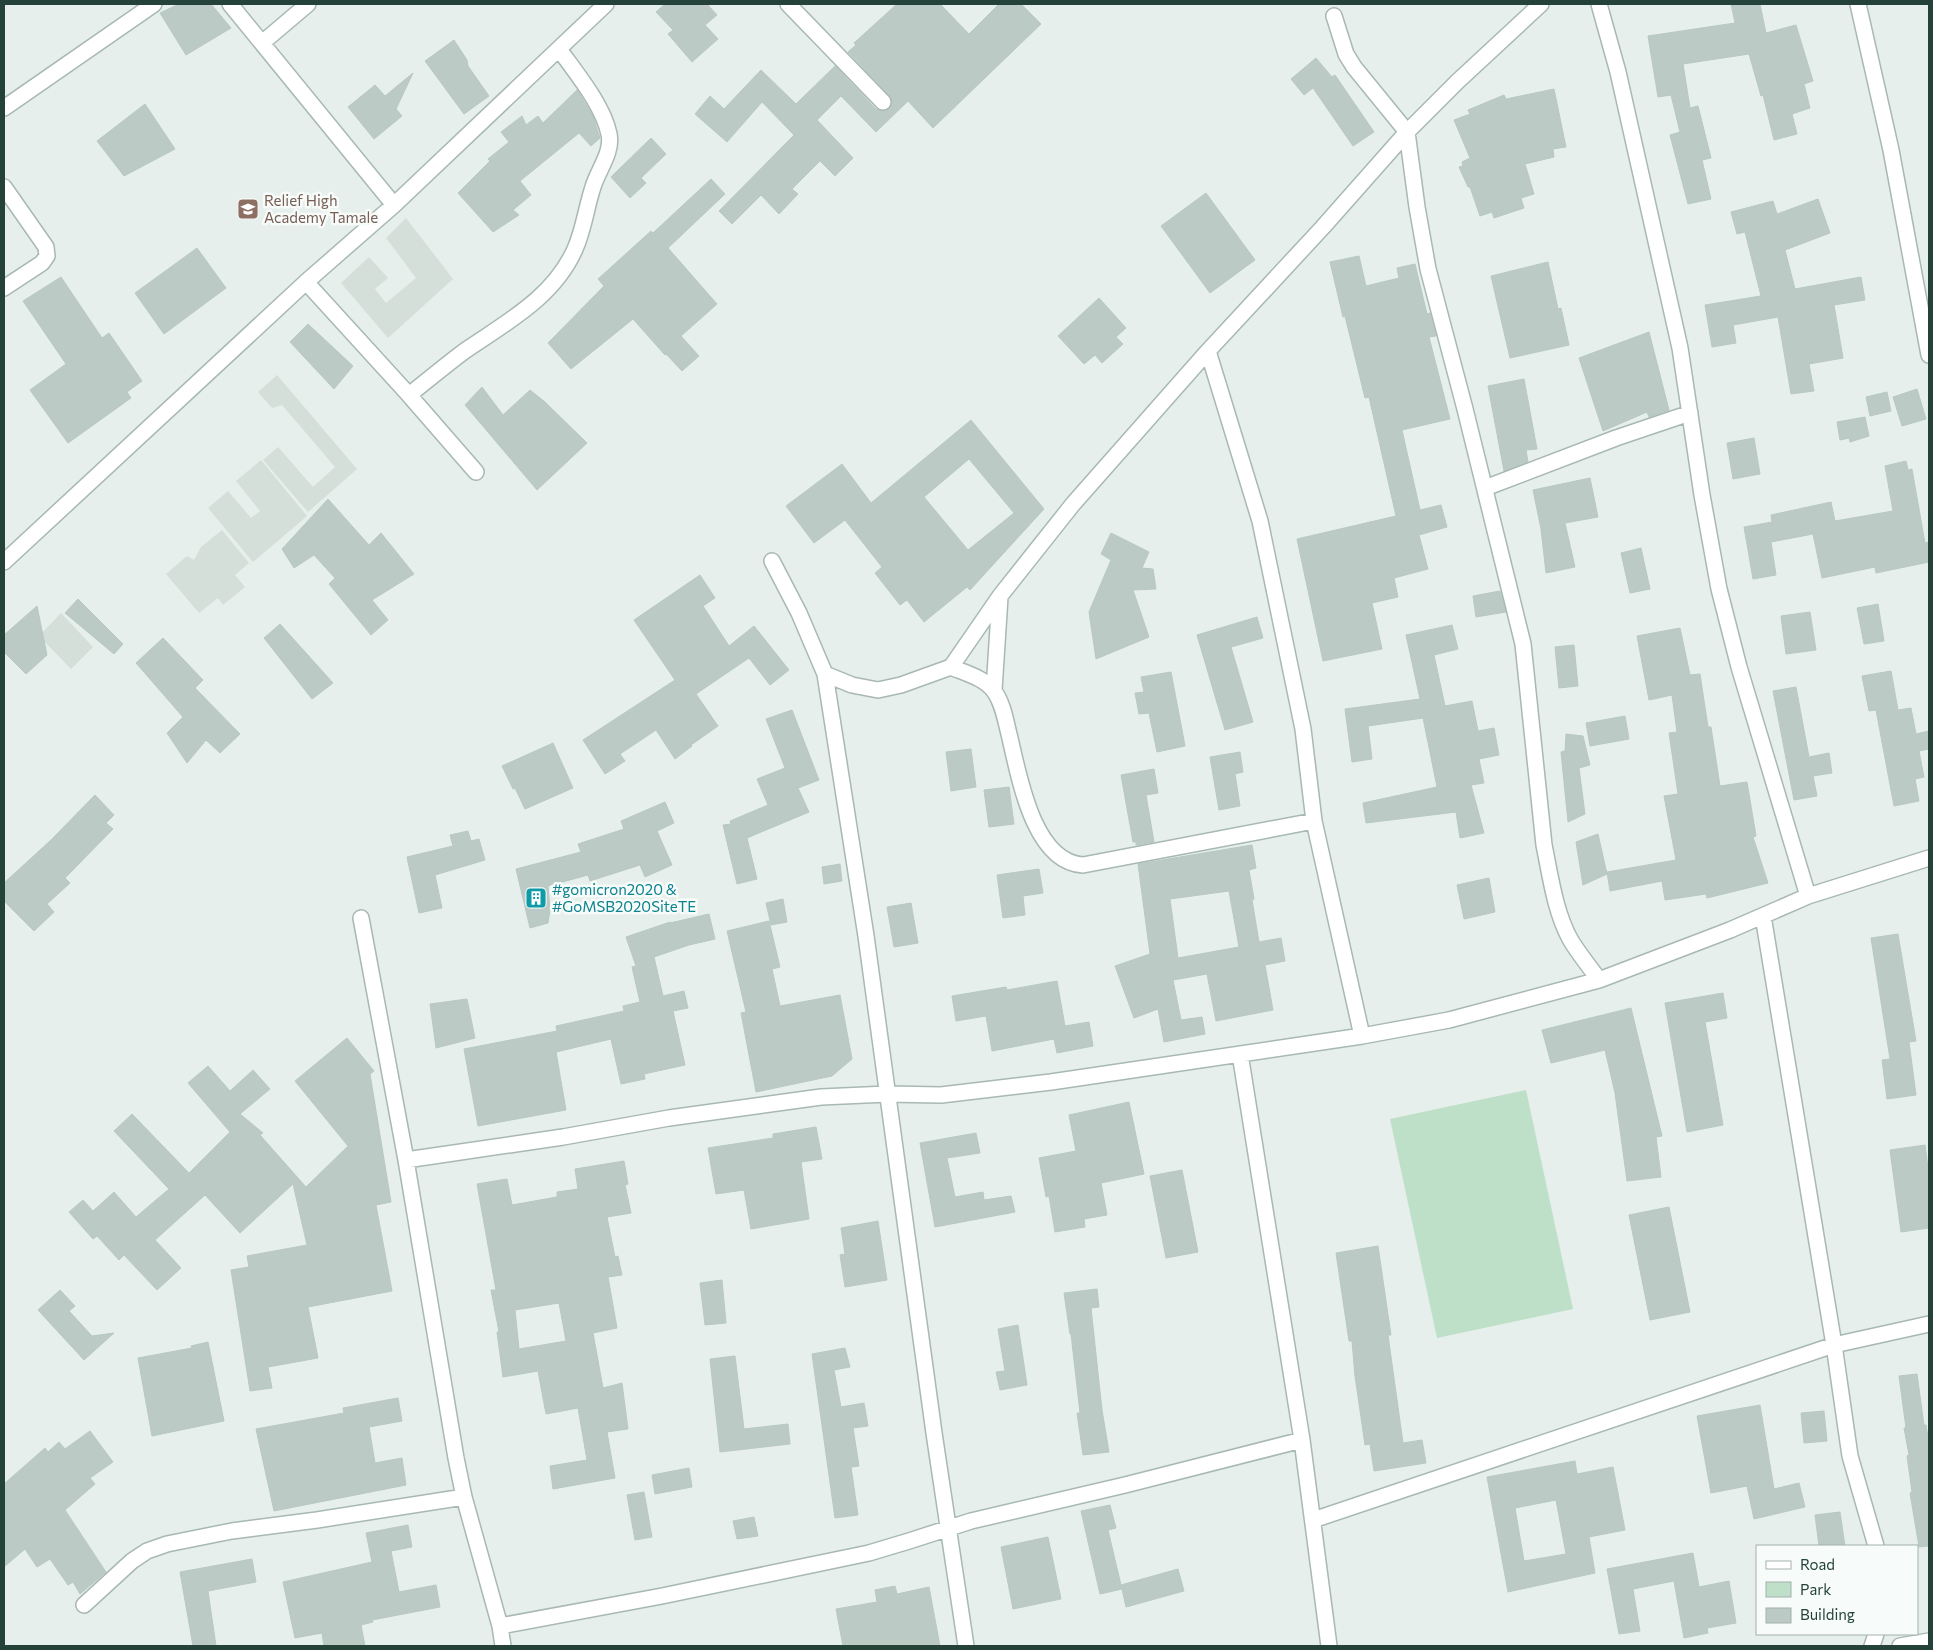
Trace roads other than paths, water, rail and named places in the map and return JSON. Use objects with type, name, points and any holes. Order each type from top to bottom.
[{"type":"street","points":[[4,108],[154,4]]},
{"type":"street","points":[[230,4],[394,205]]},
{"type":"street","points":[[262,43],[308,4]]},
{"type":"street","points":[[4,562],[306,282],[394,205],[606,4]]},
{"type":"street","points":[[788,4],[882,102]]},
{"type":"street","points":[[825,674],[852,685],[878,690],[901,685],[952,667],[1000,596],[1072,504],[1407,132],[1458,81],[1541,4]]},
{"type":"street","points":[[1599,4],[1618,72],[1680,348],[1702,495],[1719,589],[1739,668],[1808,896]]},
{"type":"street","points":[[1858,4],[1891,150],[1929,355]]},
{"type":"street","points":[[1334,16],[1346,54],[1354,67],[1407,132],[1417,208],[1428,269],[1523,644],[1544,844],[1550,875],[1562,920],[1570,938],[1599,980]]},
{"type":"street","points":[[410,395],[462,354],[502,328],[542,296],[560,275],[575,250],[586,220],[593,187],[609,149],[610,136],[593,100],[559,49]]},
{"type":"street","points":[[4,187],[46,247],[47,256],[42,264],[4,288]]},
{"type":"street","points":[[306,282],[410,395],[476,472]]},
{"type":"street","points":[[1208,351],[1260,521],[1303,729],[1314,820],[1362,1036]]},
{"type":"street","points":[[1485,488],[1616,438],[1690,413]]},
{"type":"street","points":[[772,561],[806,626],[825,674],[866,936],[966,1646]]},
{"type":"street","points":[[1000,596],[994,690],[1005,719],[1025,798],[1032,816],[1049,845],[1059,856],[1075,864],[1083,865],[1314,820]]},
{"type":"street","points":[[952,667],[984,682],[994,690]]},
{"type":"street","points":[[406,1160],[563,1137],[669,1118],[822,1098],[887,1094],[941,1095],[1051,1082],[1362,1036],[1449,1020],[1599,980],[1730,930],[1808,896],[1929,858]]},
{"type":"street","points":[[1763,916],[1834,1345],[1850,1456],[1876,1545]]},
{"type":"street","points":[[361,918],[406,1160],[464,1497],[500,1626],[503,1646]]},
{"type":"street","points":[[1240,1054],[1302,1440],[1328,1646]]},
{"type":"street","points":[[1313,1520],[1834,1345],[1929,1324]]},
{"type":"street","points":[[500,1626],[662,1596],[868,1553],[909,1542],[948,1527],[1302,1440]]},
{"type":"street","points":[[84,1605],[132,1561],[147,1551],[167,1544],[232,1531],[464,1497]]},
{"type":"street","points":[[1900,1646],[1929,1641]]},
{"type":"place","name":"Relief High Academy Tamale","points":[[248,209]]},
{"type":"place","name":"#gomicron2020 & #GoMSB2020SiteTE","points":[[536,898]]}]
